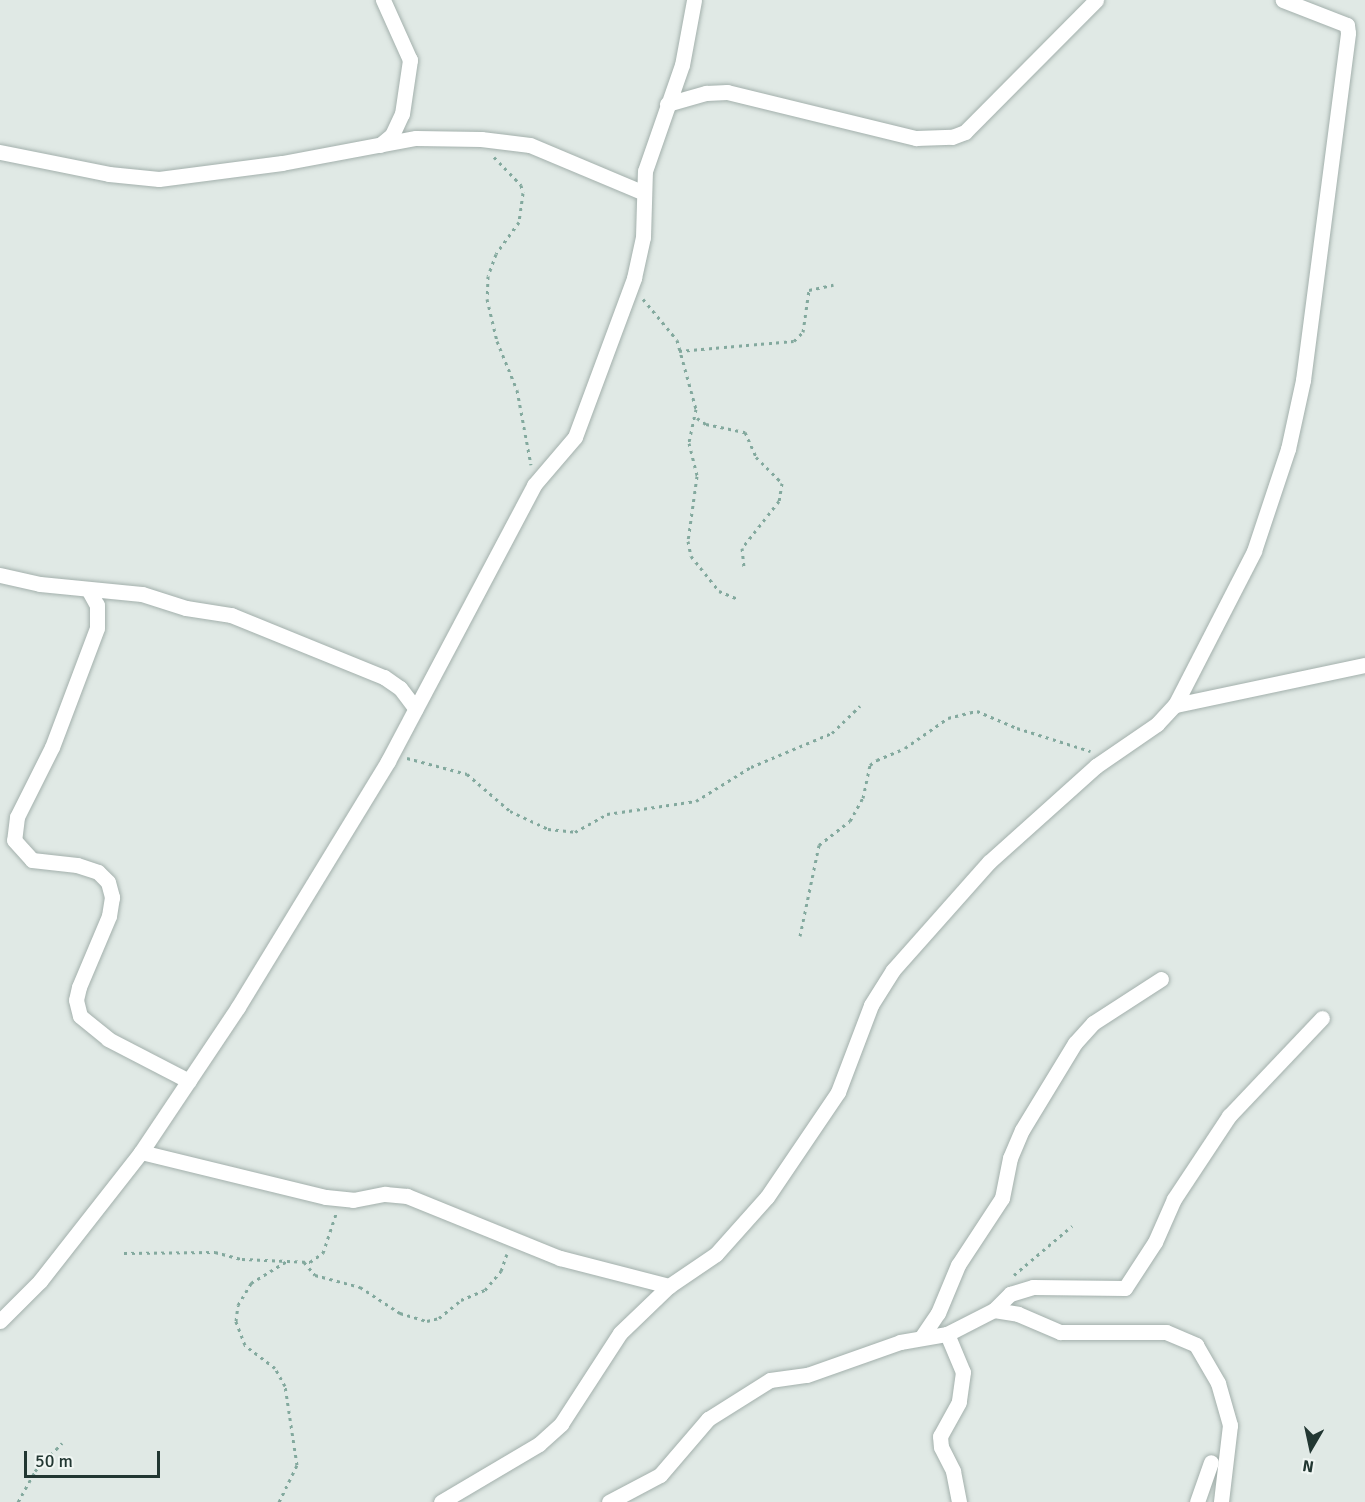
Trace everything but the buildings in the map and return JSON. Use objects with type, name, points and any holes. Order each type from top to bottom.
[{"type":"street","points":[[380,145],[392,135],[402,114],[410,60],[383,0]]},
{"type":"street","points":[[0,1321],[40,1281],[141,1152],[189,1081],[388,761],[534,485],[574,436],[634,278],[643,237],[642,192],[667,104],[682,65],[694,0]]},
{"type":"street","points":[[667,104],[705,93],[727,92],[916,138],[952,137],[965,132],[1096,0]]},
{"type":"street","points":[[441,1502],[539,1444],[561,1424],[620,1333],[669,1286],[707,1262],[753,1215],[823,1118],[838,1092],[872,1005],[893,970],[989,862],[1108,758],[1157,724],[1175,705],[1254,551],[1288,449],[1303,380],[1348,33],[1347,25],[1283,0]]},
{"type":"street","points":[[0,152],[109,174],[159,179],[282,163],[416,138],[481,139],[530,145],[642,192]]},
{"type":"street","points":[[0,575],[88,589],[142,594],[186,608],[231,615],[384,677],[400,688],[416,709]]},
{"type":"street","points":[[88,589],[97,605],[97,628],[52,747],[17,817],[14,840],[32,860],[77,865],[98,872],[108,882],[112,897],[109,916],[79,987],[80,1016],[108,1039],[189,1081]]},
{"type":"street","points":[[1175,705],[1365,665]]},
{"type":"street","points":[[921,1338],[938,1313],[958,1265],[1002,1198],[1010,1158],[1022,1130],[1075,1043],[1093,1023],[1161,979]]},
{"type":"street","points":[[609,1502],[660,1475],[708,1419],[755,1387],[770,1380],[807,1375],[879,1348],[947,1334],[1033,1287],[1125,1288],[1155,1242],[1174,1199],[1229,1116],[1322,1018]]},
{"type":"street","points":[[141,1152],[326,1197],[353,1200],[385,1194],[407,1196],[560,1258],[669,1286]]},
{"type":"street","points":[[998,1305],[1060,1332],[1166,1332],[1196,1345],[1218,1383],[1230,1425],[1221,1502]]},
{"type":"street","points":[[947,1334],[960,1358],[963,1372],[959,1401],[940,1436],[957,1484],[958,1502]]},
{"type":"street","points":[[1197,1502],[1211,1462]]},
{"type":"path","points":[[481,139],[521,185],[523,193],[519,222],[496,254],[488,276],[487,299],[497,341],[518,390],[534,485]]},
{"type":"path","points":[[634,278],[653,314],[674,335],[697,418],[689,443],[697,476],[690,549],[697,566],[719,591],[738,599]]},
{"type":"path","points":[[680,351],[794,341],[803,332],[809,290],[832,285]]},
{"type":"path","points":[[697,418],[706,424],[745,432],[756,457],[782,483],[779,501],[742,548],[744,568]]},
{"type":"path","points":[[388,761],[406,758],[461,772],[510,811],[548,829],[574,832],[607,814],[696,801],[751,767],[832,733],[860,706]]},
{"type":"path","points":[[800,936],[819,845],[850,821],[859,807],[870,765],[905,748],[948,718],[977,711],[1108,758]]},
{"type":"path","points":[[124,1253],[215,1252],[242,1259],[304,1262],[319,1259],[330,1224],[339,1210],[353,1200]]},
{"type":"path","points":[[998,1305],[1014,1275],[1072,1226]]},
{"type":"path","points":[[304,1262],[315,1275],[360,1287],[400,1313],[427,1321],[439,1318],[461,1300],[485,1290],[494,1281],[513,1238]]},
{"type":"path","points":[[279,1502],[297,1465],[285,1386],[275,1368],[245,1345],[236,1321],[238,1305],[251,1283],[287,1261]]},
{"type":"path","points":[[18,1502],[35,1472],[62,1443]]}]
